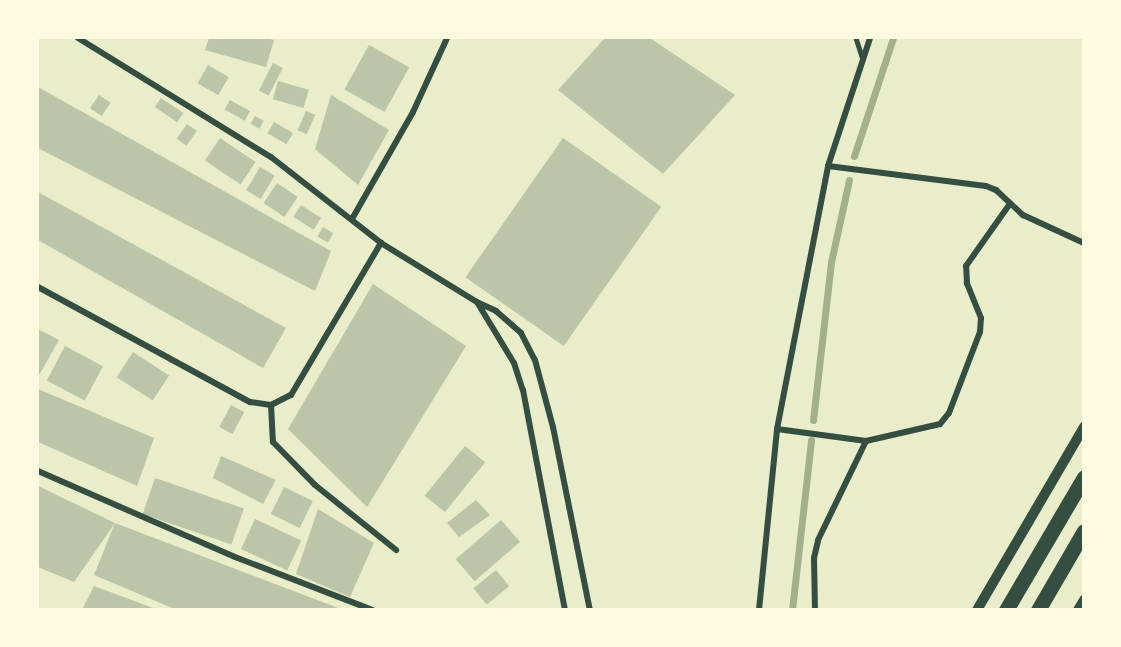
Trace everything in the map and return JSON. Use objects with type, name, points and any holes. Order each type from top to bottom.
[{"type":"main road","points":[[1006,609],[1083,477]]},
{"type":"main road","points":[[1038,609],[1083,531]]},
{"type":"street","points":[[78,38],[272,157],[381,243],[477,302],[496,311],[521,333],[535,360],[553,427],[590,609]]},
{"type":"street","points":[[352,219],[413,112],[447,38]]},
{"type":"street","points":[[759,609],[777,429],[828,166],[862,56],[870,38]]},
{"type":"street","points":[[828,166],[986,186],[996,190],[1009,205],[1083,243]]},
{"type":"street","points":[[777,429],[866,441],[940,424],[949,413],[980,332],[981,318],[967,283],[966,266],[1009,205]]},
{"type":"street","points":[[38,287],[250,402],[271,405],[291,395],[381,243]]},
{"type":"street","points":[[477,302],[514,363],[523,390],[565,609]]},
{"type":"street","points":[[271,405],[273,442],[315,485],[396,550]]},
{"type":"street","points":[[977,609],[1083,427]]},
{"type":"street","points":[[815,609],[814,558],[818,540],[866,441]]},
{"type":"street","points":[[38,471],[224,552],[372,609]]},
{"type":"street","points":[[1078,609],[1083,600]]},
{"type":"lane","points":[[856,38],[862,56]]},
{"type":"building","points":[[209,38],[274,40],[266,67],[205,50]]},
{"type":"building","points":[[605,38],[650,38],[735,95],[663,174],[558,90]]},
{"type":"building","points":[[369,45],[409,67],[385,112],[344,90]]},
{"type":"building","points":[[273,63],[283,68],[269,96],[259,91]]},
{"type":"building","points":[[208,65],[229,77],[218,95],[198,83]]},
{"type":"building","points":[[278,81],[309,90],[304,108],[273,99]]},
{"type":"building","points":[[38,87],[331,251],[315,291],[38,148]]},
{"type":"building","points":[[99,95],[111,103],[102,116],[90,108]]},
{"type":"building","points":[[331,95],[389,130],[358,185],[315,149]]},
{"type":"building","points":[[161,98],[183,113],[177,122],[155,107]]},
{"type":"building","points":[[230,100],[250,111],[245,121],[225,110]]},
{"type":"building","points":[[306,111],[315,115],[307,134],[297,130]]},
{"type":"building","points":[[255,116],[264,121],[259,129],[251,124]]},
{"type":"building","points":[[274,122],[293,133],[287,144],[268,133]]},
{"type":"building","points":[[187,124],[197,131],[187,146],[177,139]]},
{"type":"building","points":[[220,138],[256,162],[241,184],[205,160]]},
{"type":"building","points":[[563,138],[661,207],[564,346],[465,277]]},
{"type":"building","points":[[260,167],[275,176],[261,199],[246,190]]},
{"type":"building","points":[[277,183],[298,197],[284,217],[264,203]]},
{"type":"building","points":[[38,192],[286,328],[263,368],[38,240]]},
{"type":"building","points":[[301,205],[321,218],[314,230],[293,217]]},
{"type":"building","points":[[323,227],[333,233],[328,243],[317,236]]},
{"type":"building","points":[[373,284],[466,346],[367,507],[288,429]]},
{"type":"building","points":[[38,329],[59,340],[38,377]]},
{"type":"building","points":[[65,346],[103,366],[85,401],[47,380]]},
{"type":"building","points":[[133,352],[169,375],[153,401],[117,377]]},
{"type":"building","points":[[38,389],[154,438],[137,486],[38,442]]},
{"type":"building","points":[[231,405],[244,412],[233,434],[219,427]]},
{"type":"building","points":[[465,446],[485,462],[445,512],[425,496]]},
{"type":"building","points":[[221,456],[276,480],[263,504],[213,478]]},
{"type":"building","points":[[155,478],[244,509],[232,545],[143,514]]},
{"type":"building","points":[[38,486],[115,523],[74,582],[38,567]]},
{"type":"building","points":[[284,487],[313,501],[300,528],[271,514]]},
{"type":"building","points":[[476,500],[490,515],[459,537],[447,523]]},
{"type":"building","points":[[318,509],[374,543],[350,597],[296,574]]},
{"type":"building","points":[[255,519],[301,541],[287,570],[241,549]]},
{"type":"building","points":[[501,520],[520,542],[475,581],[456,559]]},
{"type":"building","points":[[115,523],[341,610],[177,610],[94,575]]},
{"type":"building","points":[[496,570],[509,586],[487,605],[473,588]]},
{"type":"building","points":[[94,586],[156,609],[156,610],[82,610]]},
{"type":"waterway","points":[[854,156],[893,38]]},
{"type":"waterway","points":[[813,420],[831,262],[849,180]]},
{"type":"waterway","points":[[792,610],[811,440]]}]
